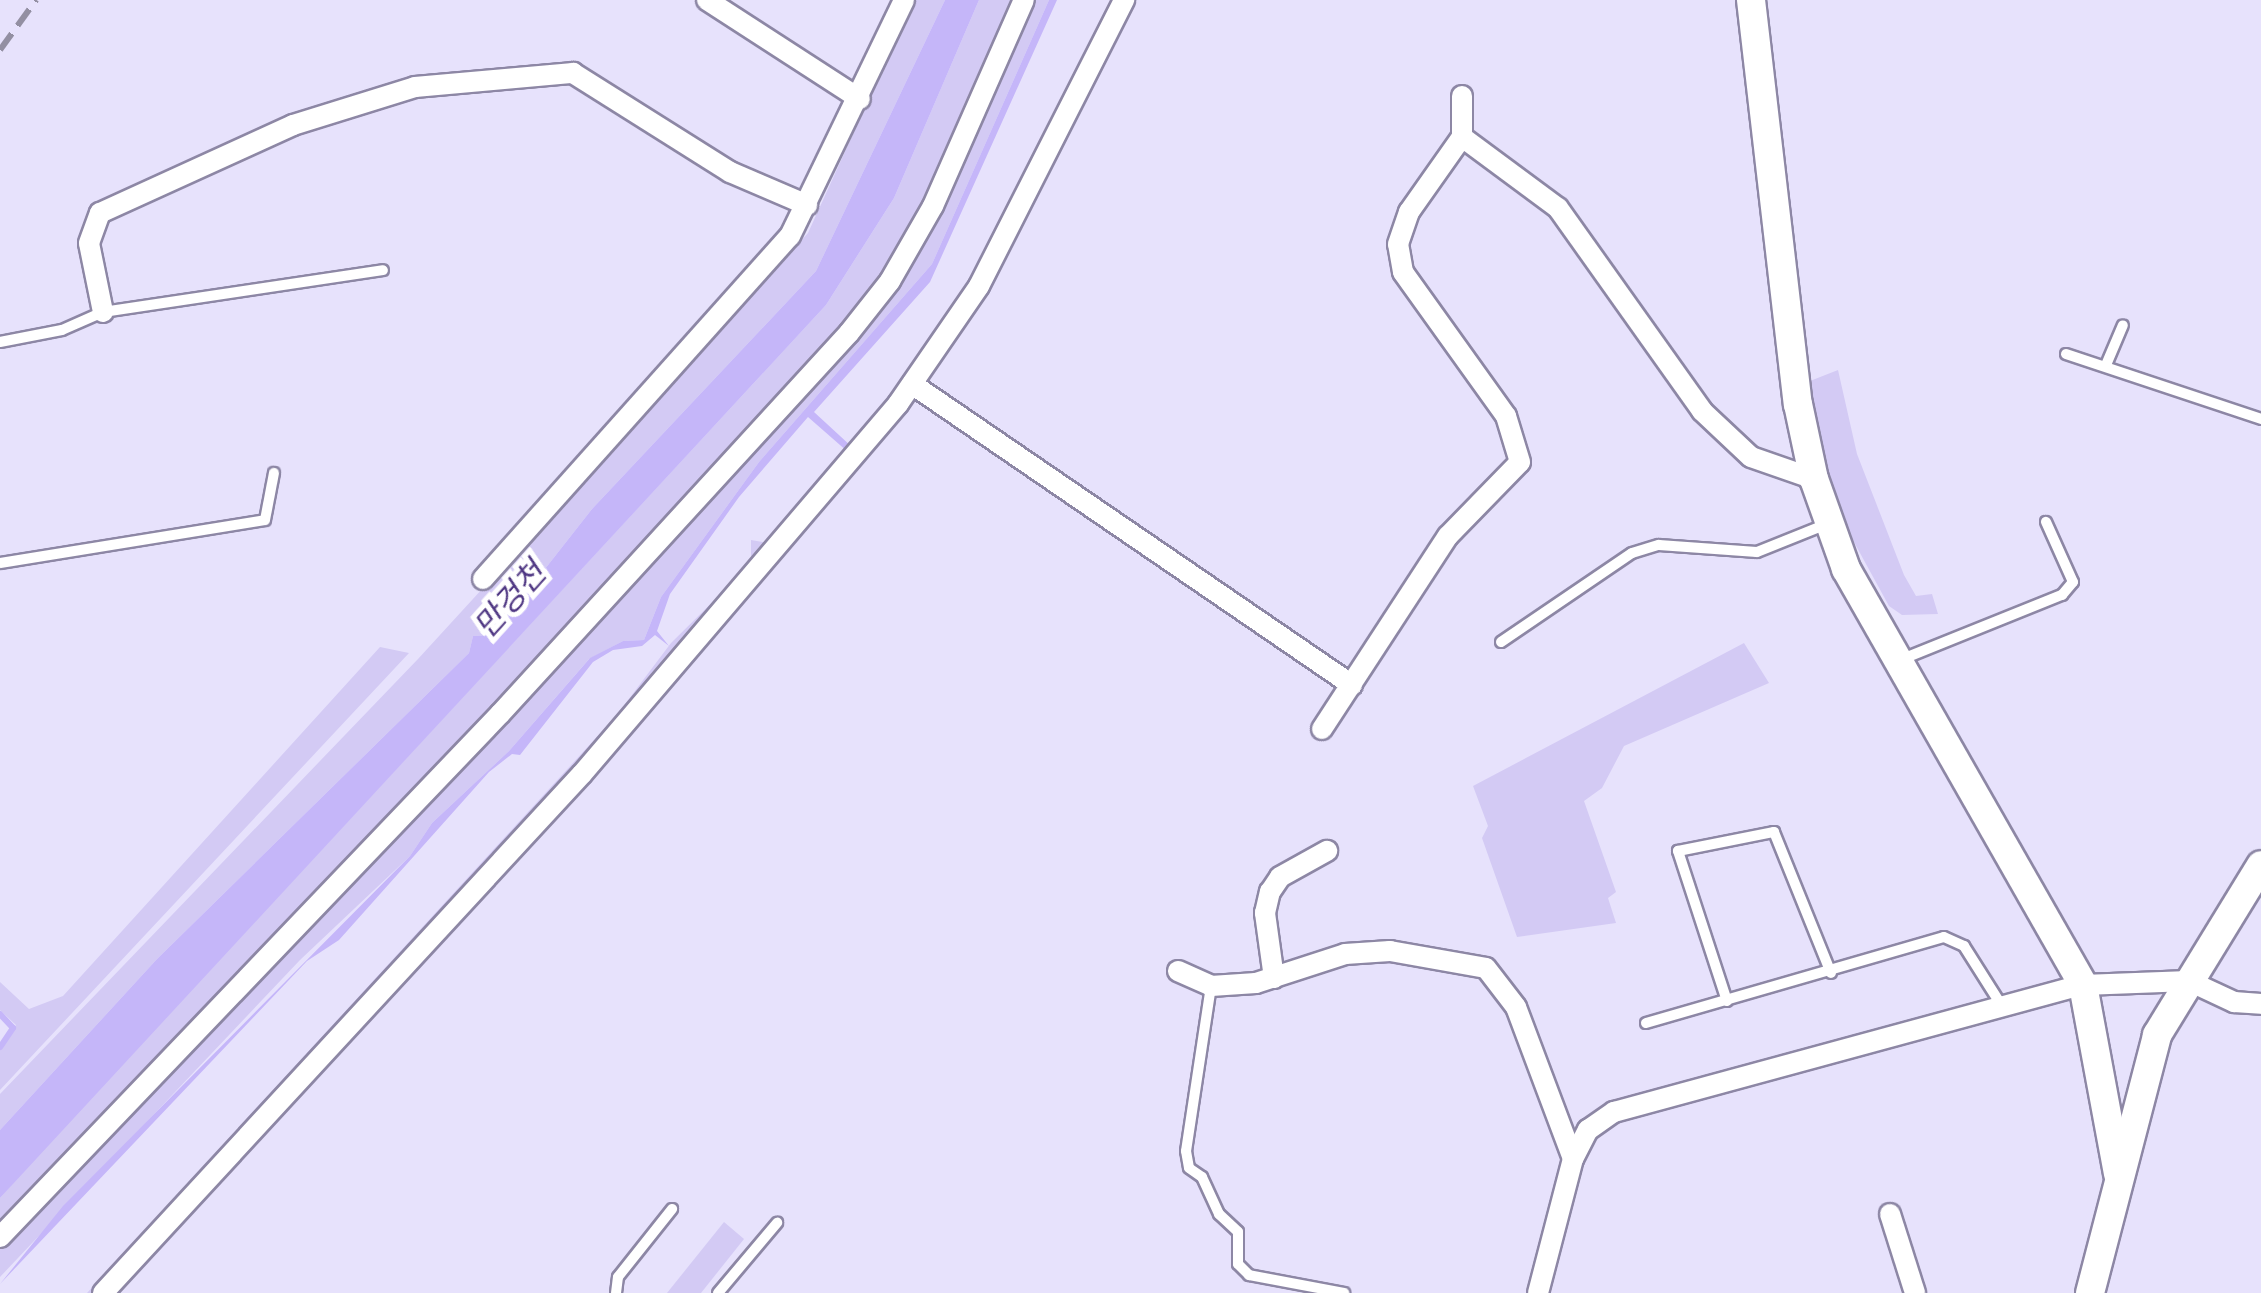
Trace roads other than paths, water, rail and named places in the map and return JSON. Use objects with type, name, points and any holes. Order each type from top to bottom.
[{"type":"street","points":[[707,0],[860,98]]},
{"type":"street","points":[[483,579],[778,251],[807,206],[904,0]]},
{"type":"street","points":[[0,1237],[500,714],[555,646],[849,333],[890,281],[933,206],[1024,0]]},
{"type":"street","points":[[103,1293],[582,774],[912,384],[980,286],[1124,0]]},
{"type":"street","points":[[1751,0],[1798,404],[1814,478],[1846,569],[2084,984],[2118,1174]]},
{"type":"street","points":[[103,312],[89,243],[100,214],[293,125],[415,87],[573,73],[730,172],[807,206]]},
{"type":"street","points":[[1322,729],[1448,536],[1520,462],[1506,416],[1403,272],[1398,244],[1409,212],[1462,137],[1462,96]]},
{"type":"street","points":[[1462,137],[1558,208],[1702,411],[1751,457],[1814,478]]},
{"type":"street","points":[[912,384],[1352,685]]},
{"type":"street","points":[[1274,978],[1265,913],[1270,892],[1280,877],[1326,851]]},
{"type":"street","points":[[2090,1293],[2157,1035],[2261,865]]},
{"type":"street","points":[[1178,972],[1211,986],[1274,978],[1344,954],[1390,951],[1486,968],[1504,983],[1516,1007],[1573,1159]]},
{"type":"street","points":[[1538,1293],[1573,1159],[1588,1130],[1614,1112],[2084,984],[2189,981],[2234,1002],[2261,1004]]},
{"type":"street","points":[[1890,1214],[1915,1293]]},
{"type":"lane","points":[[0,342],[62,330],[103,312],[383,270]]},
{"type":"lane","points":[[2106,365],[2123,325]]},
{"type":"lane","points":[[2066,354],[2261,419]]},
{"type":"lane","points":[[0,563],[265,520],[274,472]]},
{"type":"lane","points":[[1900,660],[2062,595],[2073,582],[2046,522]]},
{"type":"lane","points":[[1501,642],[1632,552],[1660,545],[1756,552],[1830,523]]},
{"type":"lane","points":[[1728,1001],[1678,850],[1774,832],[1831,973]]},
{"type":"lane","points":[[1646,1024],[1944,937],[1964,946],[2002,1006]]},
{"type":"lane","points":[[1211,986],[1186,1151],[1189,1168],[1202,1177],[1219,1214],[1238,1232],[1238,1264],[1249,1275],[1344,1293]]},
{"type":"lane","points":[[616,1293],[618,1278],[672,1208]]},
{"type":"lane","points":[[718,1293],[776,1223]]},
{"type":"waterway","points":[[0,1014],[13,1028],[0,1047]]},
{"type":"railway","points":[[0,50],[36,0]]},
{"type":"water label","name":"만겅천","points":[[510,600]]}]
